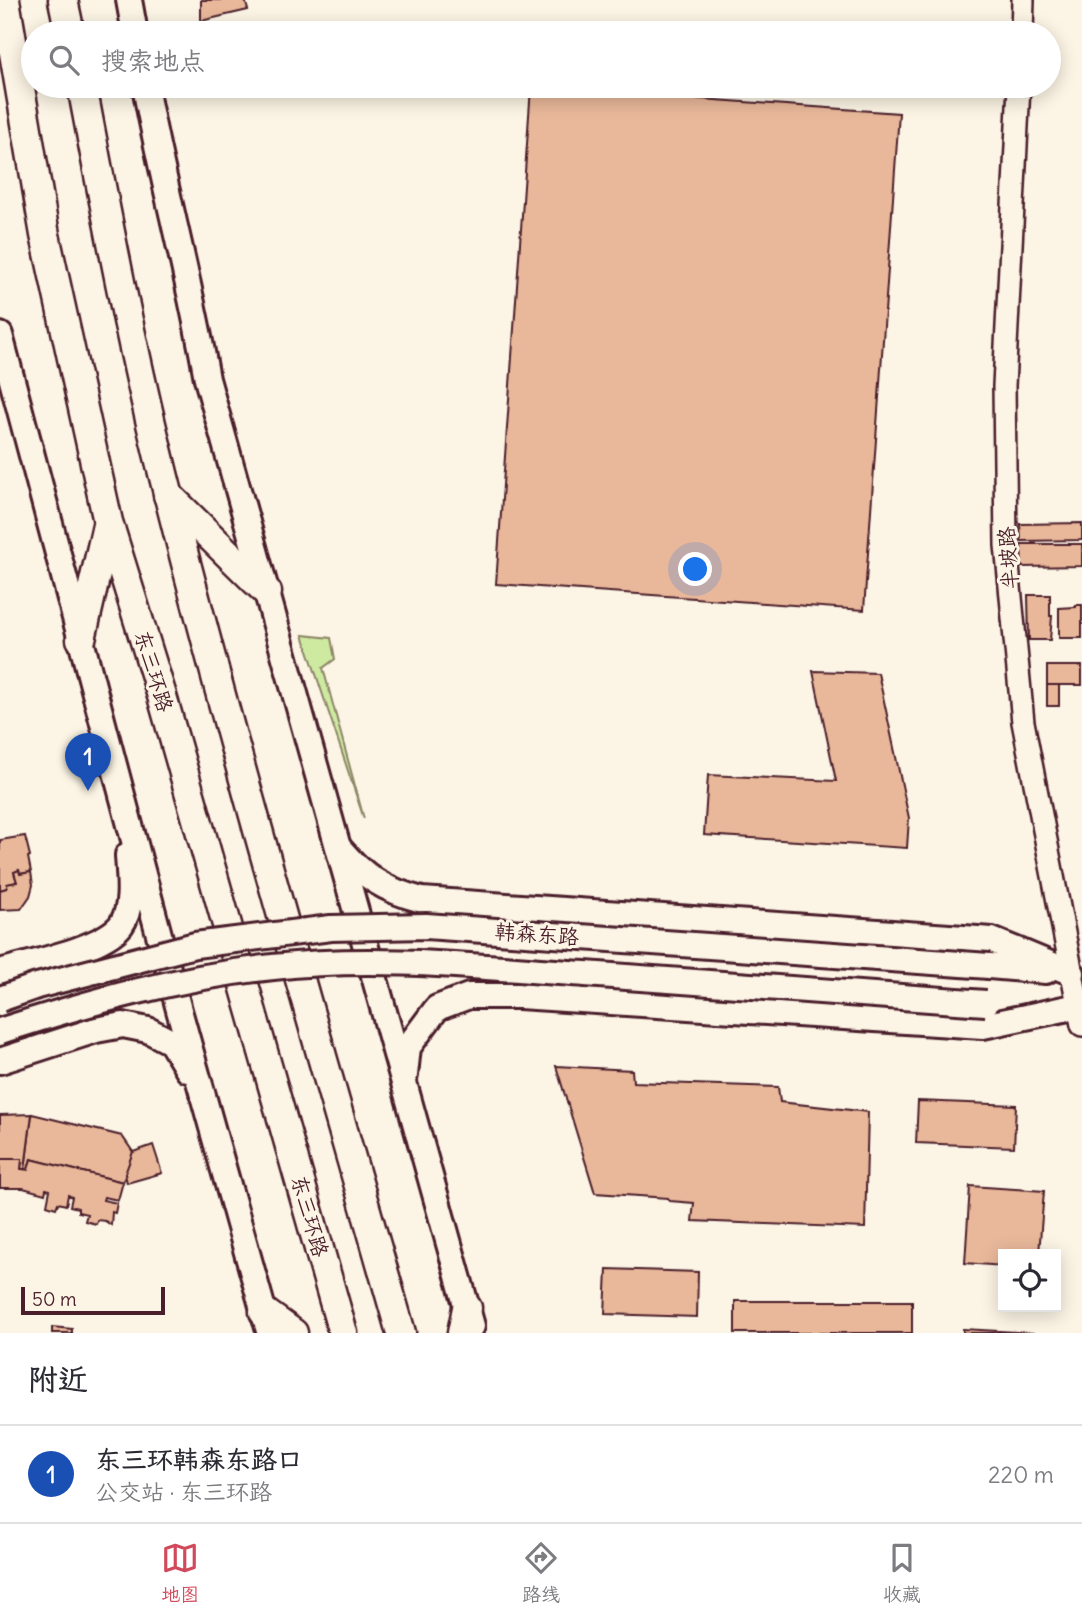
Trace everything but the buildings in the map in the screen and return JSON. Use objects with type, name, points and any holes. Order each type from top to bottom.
[{"type":"highway","name":"东三环路","points":[[5,0],[21,94]]},
{"type":"highway","points":[[63,0],[67,21]]},
{"type":"highway","name":"东三环路","points":[[22,98],[45,235],[108,522],[162,696],[343,1333]]},
{"type":"highway","points":[[84,98],[122,298],[168,495],[223,704],[401,1333]]},
{"type":"highway","points":[[168,495],[267,592]]},
{"type":"highway","points":[[81,639],[108,522]]},
{"type":"highway","points":[[267,1322],[293,1333]]},
{"type":"main road","points":[[129,0],[133,21]]},
{"type":"main road","points":[[147,98],[156,149],[201,340],[207,379],[404,1082],[468,1325]]},
{"type":"main road","points":[[0,335],[206,1107],[267,1322]]},
{"type":"main road","points":[[0,972],[75,951],[109,935],[122,924],[129,890],[126,809]]},
{"type":"main road","points":[[337,844],[353,864],[372,881],[396,893],[422,900],[992,940],[1077,974]]},
{"type":"main road","name":"韩森东路","points":[[0,999],[37,986],[195,945],[331,928],[426,926],[1077,974]]},
{"type":"main road","name":"韩森东路","points":[[0,1031],[124,993],[204,976],[328,963],[432,963],[1081,1012]]},
{"type":"main road","points":[[404,1082],[408,1047],[421,1027],[437,1008],[469,996],[519,996],[983,1026],[1081,1012]]},
{"type":"main road","points":[[0,1061],[96,1030],[123,1025],[148,1030],[171,1042],[184,1061],[206,1107]]},
{"type":"street","points":[[1022,21],[1023,0]]},
{"type":"street","name":"半坡路","points":[[1018,98],[1004,386],[1006,545],[1023,722],[1077,974],[1081,1012]]},
{"type":"green space","points":[[303,635],[331,638],[335,659],[323,668],[364,819]]},
{"type":"place","name":"东三环韩森东路口","points":[[88,791]]}]
